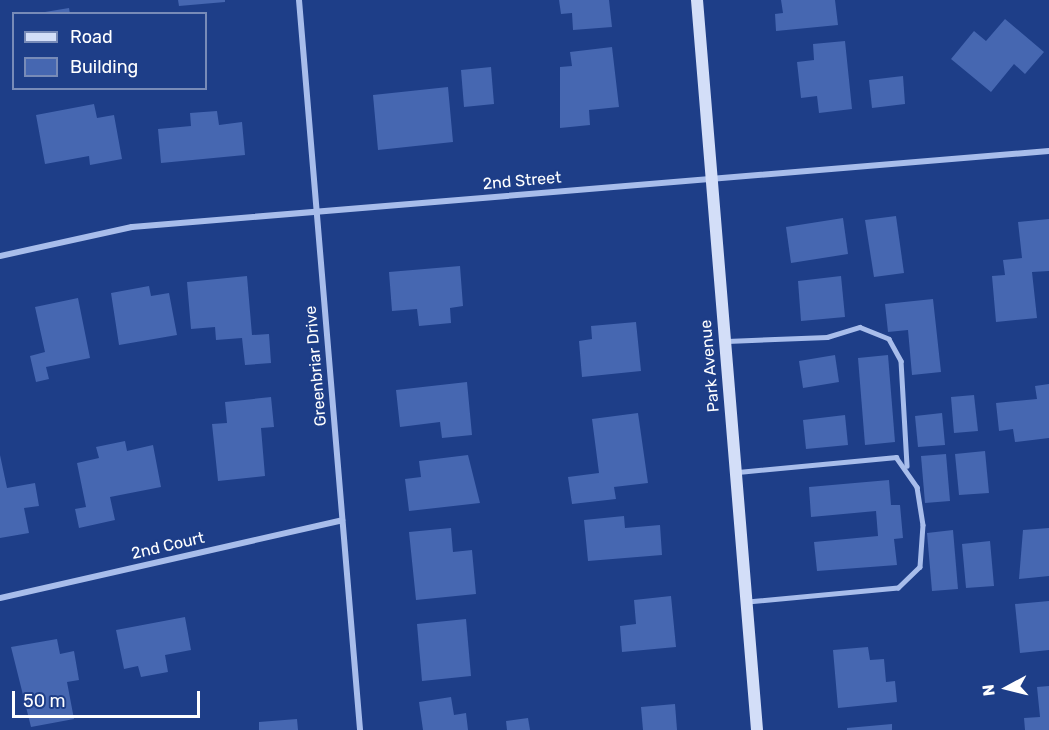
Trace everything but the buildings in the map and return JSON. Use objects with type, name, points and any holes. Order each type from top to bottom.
[{"type":"street","name":"Greenbriar Drive","points":[[299,0],[360,730]]},
{"type":"street","name":"Park Avenue","points":[[697,0],[757,730]]},
{"type":"street","name":"2nd Street","points":[[0,256],[132,227],[1049,151]]},
{"type":"street","name":"2nd Court","points":[[0,598],[342,520]]},
{"type":"lane","points":[[724,341],[827,337],[860,327],[889,339],[900,361],[907,466],[917,487],[923,525],[920,567],[898,588],[746,602]]},
{"type":"lane","points":[[735,472],[896,457],[907,466]]}]
